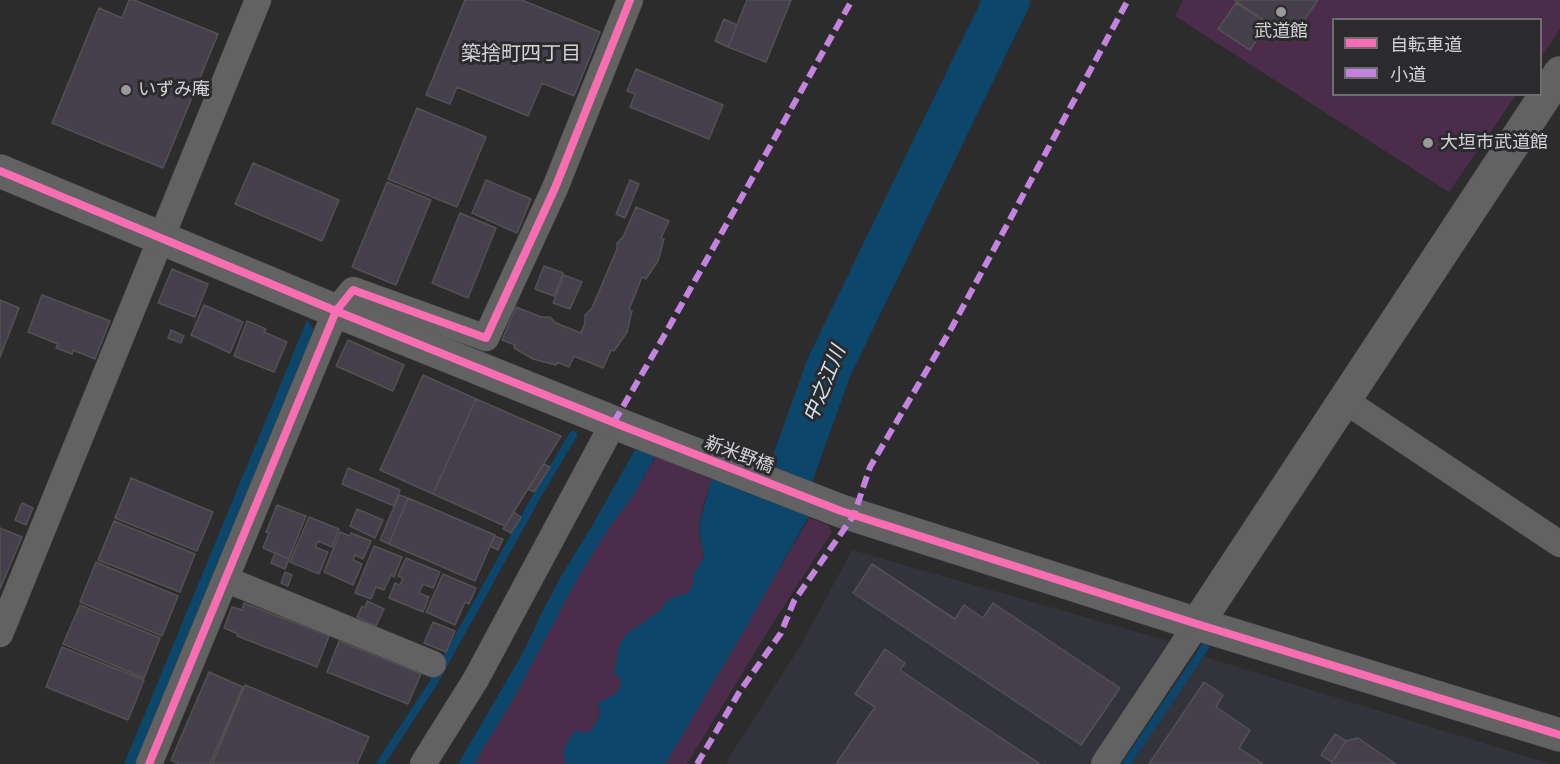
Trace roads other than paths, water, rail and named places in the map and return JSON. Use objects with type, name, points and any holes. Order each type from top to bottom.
[{"type":"street","points":[[0,634],[258,0]]},
{"type":"street","points":[[149,764],[336,311],[353,290],[486,338],[555,188],[630,0]]},
{"type":"street","points":[[1104,764],[1560,73]]},
{"type":"street","name":"新米野橋","points":[[0,171],[336,311],[841,511],[1197,624],[1560,735]]},
{"type":"street","points":[[1344,400],[1560,544]]},
{"type":"street","points":[[423,764],[476,679],[620,425]]},
{"type":"street","points":[[225,579],[433,664]]},
{"type":"water","points":[[307,320],[315,331],[136,764],[124,764]]},
{"type":"water","points":[[641,439],[661,446],[634,494],[608,529],[576,581],[515,696],[474,764],[458,764],[524,651],[560,578]]},
{"type":"water","points":[[714,471],[813,509],[665,764],[566,764],[563,753],[569,738],[576,730],[584,733],[591,730],[600,716],[598,703],[617,693],[622,682],[614,672],[620,642],[629,632],[661,610],[664,603],[686,594],[692,588],[694,573],[703,559],[699,525]]},
{"type":"waterway","name":"中之江川","points":[[766,531],[778,509],[829,367],[1007,0]]},
{"type":"waterway","points":[[380,764],[432,685],[573,435]]},
{"type":"waterway","points":[[1126,764],[1205,647]]},
{"type":"place","name":"武道館","points":[[1281,12]]},
{"type":"place","name":"いずみ庵","points":[[126,90]]},
{"type":"place","name":"大垣市武道館","points":[[1428,143]]},
{"type":"district","name":"築捨町四丁目","points":[[521,54]]}]
